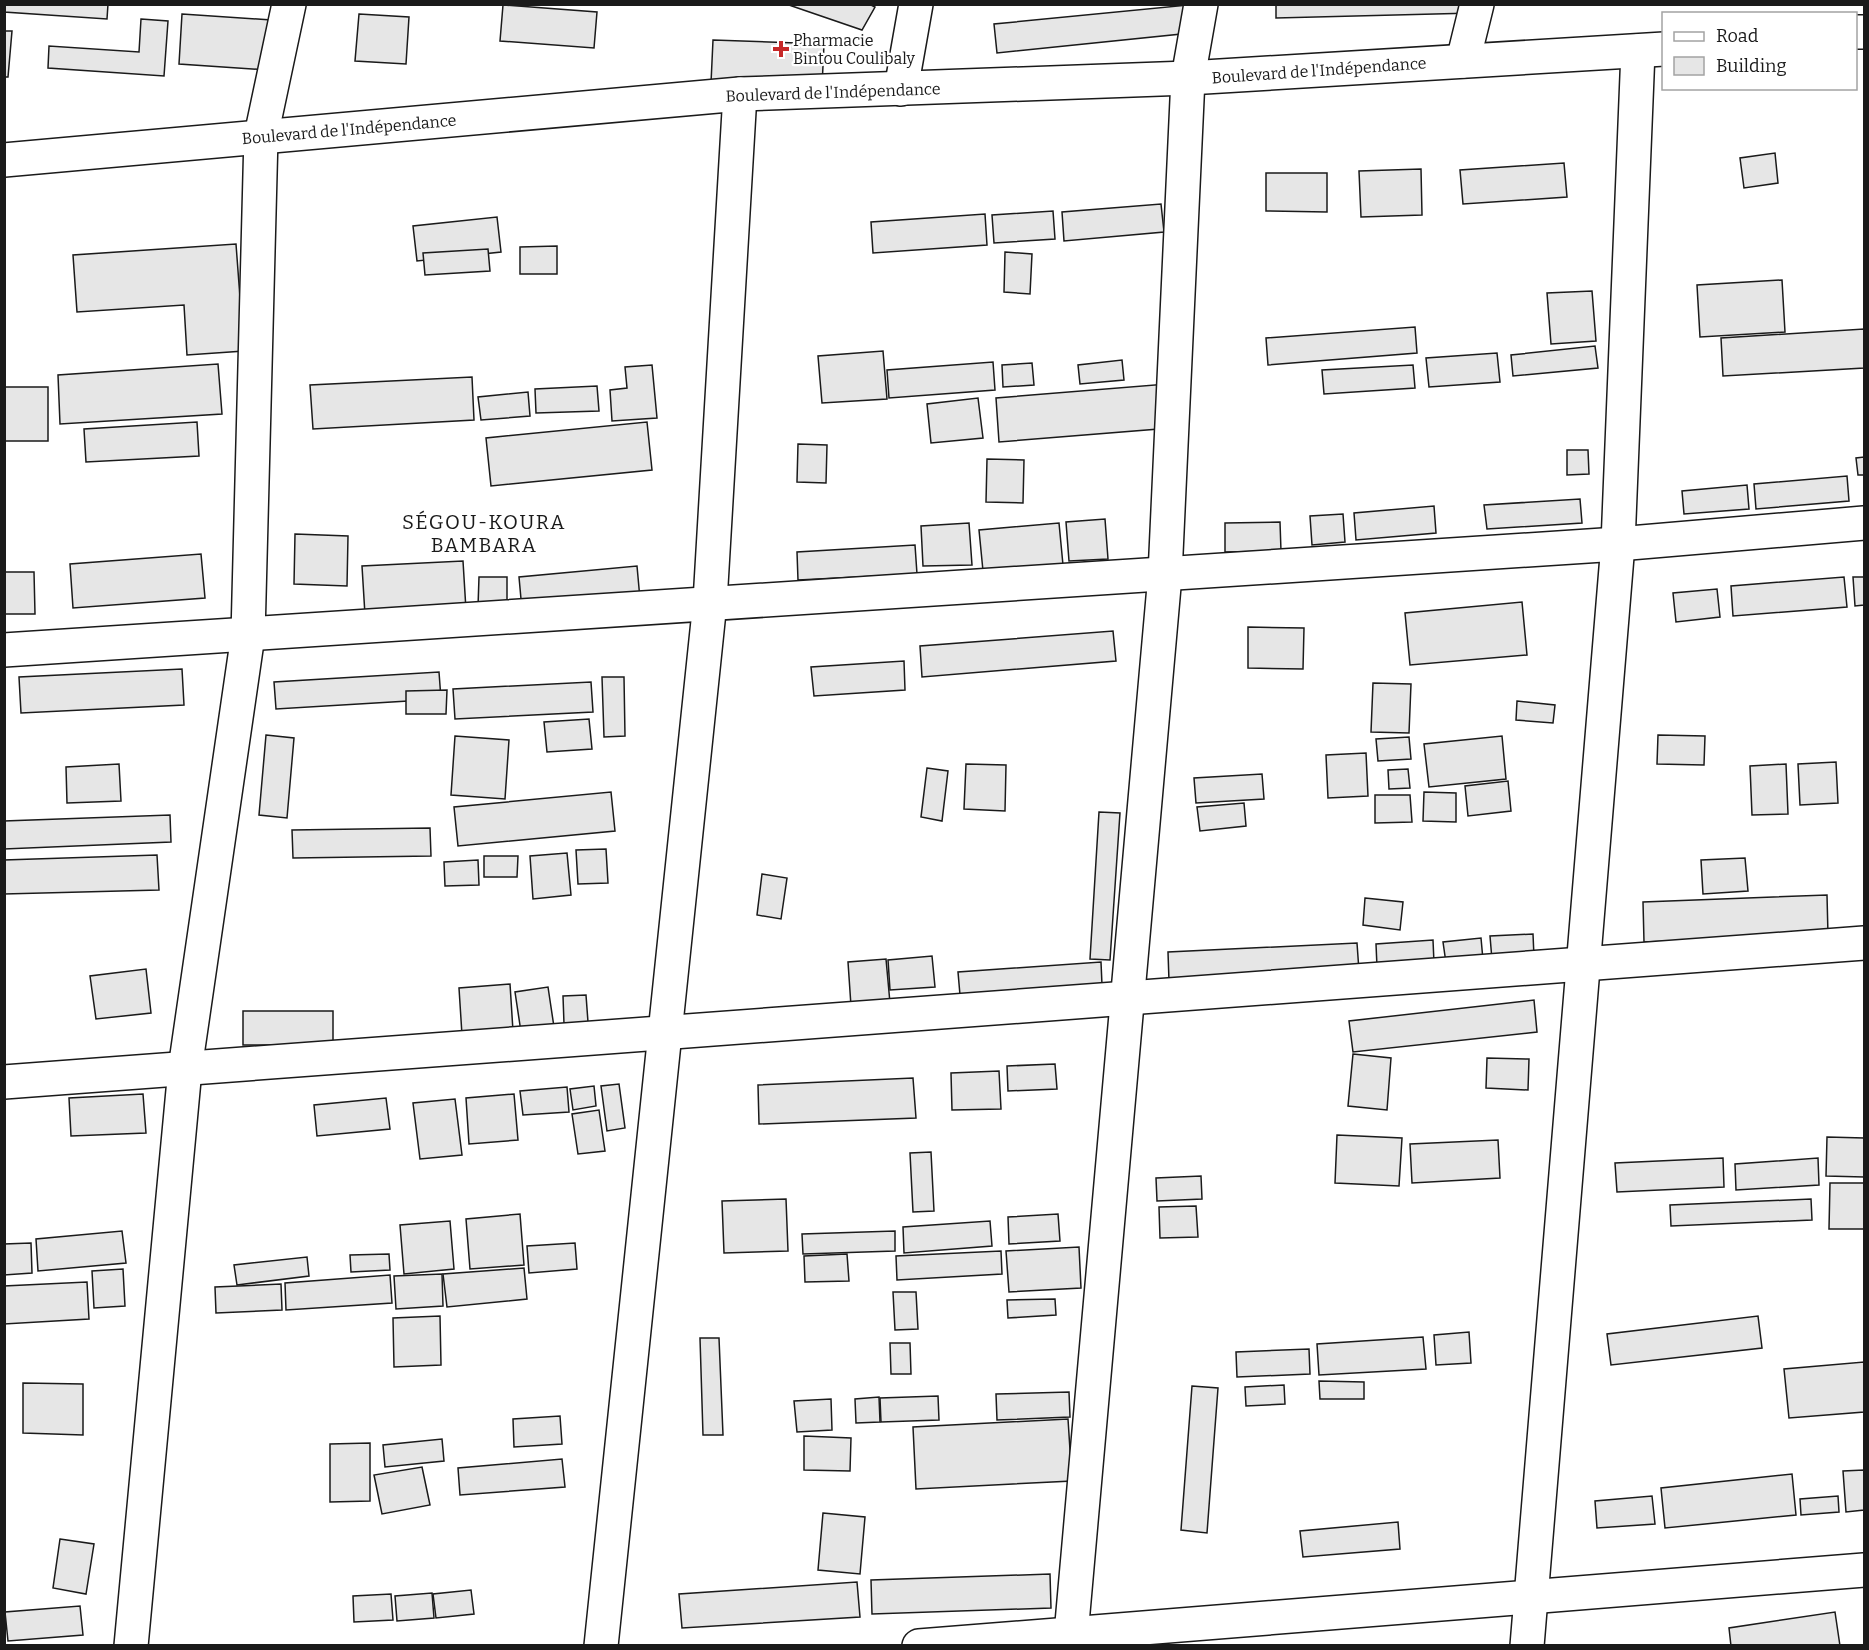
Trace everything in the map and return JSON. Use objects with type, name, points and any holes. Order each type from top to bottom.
[{"type":"main road","points":[[131,1646],[185,1069],[248,635],[261,136],[289,4]]},
{"type":"main road","points":[[901,89],[916,4]]},
{"type":"main road","points":[[1071,1639],[1165,574],[1188,78],[1201,4]]},
{"type":"main road","points":[[1463,61],[1477,4]]},
{"type":"main road","points":[[1527,1646],[1618,544],[1651,50]]},
{"type":"main road","name":"Boulevard de l'Indépendance","points":[[4,160],[740,94],[1188,78],[1651,50]]},
{"type":"main road","points":[[601,1646],[710,602],[740,94]]},
{"type":"main road","points":[[4,650],[1618,544],[1864,523]]},
{"type":"main road","points":[[4,1083],[1864,943]]},
{"type":"main road","points":[[919,1646],[1071,1639],[1530,1597],[1864,1570]]},
{"type":"building","points":[[5,4],[108,4],[107,19],[4,12]]},
{"type":"building","points":[[786,4],[869,4],[875,7],[862,30]]},
{"type":"building","points":[[1276,4],[1474,4],[1474,13],[1276,18]]},
{"type":"building","points":[[503,5],[597,12],[594,48],[500,41]]},
{"type":"building","points":[[1188,5],[1191,33],[997,53],[994,24]]},
{"type":"building","points":[[182,14],[271,20],[267,70],[179,64]]},
{"type":"building","points":[[359,14],[409,17],[406,64],[355,61]]},
{"type":"building","points":[[141,19],[168,21],[164,76],[48,68],[49,46],[139,52]]},
{"type":"building","points":[[4,31],[12,31],[8,77],[4,77]]},
{"type":"building","points":[[713,40],[824,44],[822,87],[711,83]]},
{"type":"building","points":[[1775,153],[1778,183],[1744,188],[1740,158]]},
{"type":"building","points":[[1564,163],[1567,197],[1463,204],[1460,170]]},
{"type":"building","points":[[1421,169],[1422,215],[1361,217],[1359,171]]},
{"type":"building","points":[[1266,173],[1327,173],[1327,212],[1266,211]]},
{"type":"building","points":[[1161,204],[1164,232],[1064,241],[1062,212]]},
{"type":"building","points":[[1053,211],[1055,239],[994,243],[992,215]]},
{"type":"building","points":[[985,214],[987,245],[873,253],[871,222]]},
{"type":"building","points":[[497,217],[501,252],[417,261],[413,226]]},
{"type":"building","points":[[236,244],[244,351],[187,355],[184,305],[77,312],[73,255]]},
{"type":"building","points":[[557,246],[557,274],[520,274],[520,247]]},
{"type":"building","points":[[488,249],[490,271],[425,275],[423,253]]},
{"type":"building","points":[[1005,252],[1032,254],[1030,294],[1004,292]]},
{"type":"building","points":[[1782,280],[1785,332],[1700,337],[1697,285]]},
{"type":"building","points":[[1592,291],[1596,341],[1551,344],[1547,293]]},
{"type":"building","points":[[1415,327],[1417,353],[1268,365],[1266,338]]},
{"type":"building","points":[[1864,329],[1864,368],[1723,376],[1721,338]]},
{"type":"building","points":[[1595,346],[1598,368],[1513,376],[1511,355]]},
{"type":"building","points":[[883,351],[887,399],[822,403],[818,356]]},
{"type":"building","points":[[1497,353],[1500,382],[1429,387],[1426,358]]},
{"type":"building","points":[[1122,360],[1124,380],[1080,384],[1078,365]]},
{"type":"building","points":[[993,362],[995,390],[889,398],[887,370]]},
{"type":"building","points":[[1032,363],[1034,385],[1003,387],[1002,365]]},
{"type":"building","points":[[218,364],[222,414],[60,424],[58,375]]},
{"type":"building","points":[[652,365],[657,418],[612,421],[610,390],[627,388],[625,367]]},
{"type":"building","points":[[1413,365],[1415,388],[1324,394],[1322,370]]},
{"type":"building","points":[[472,377],[474,420],[313,429],[310,385]]},
{"type":"building","points":[[1167,384],[1171,428],[999,442],[996,398]]},
{"type":"building","points":[[597,386],[599,411],[536,413],[535,389]]},
{"type":"building","points":[[4,387],[48,387],[48,441],[4,441]]},
{"type":"building","points":[[528,392],[530,416],[481,420],[478,397]]},
{"type":"building","points":[[978,398],[983,438],[931,443],[927,404]]},
{"type":"building","points":[[197,422],[199,456],[86,462],[84,429]]},
{"type":"building","points":[[647,422],[652,470],[491,486],[486,438]]},
{"type":"building","points":[[798,444],[827,445],[826,483],[797,482]]},
{"type":"building","points":[[1567,450],[1588,450],[1589,474],[1567,475]]},
{"type":"building","points":[[1864,457],[1864,475],[1858,475],[1856,458]]},
{"type":"building","points":[[987,459],[1024,460],[1023,503],[986,502]]},
{"type":"building","points":[[1847,476],[1849,501],[1756,509],[1754,484]]},
{"type":"building","points":[[1747,485],[1749,509],[1684,514],[1682,491]]},
{"type":"building","points":[[1580,499],[1582,523],[1487,529],[1484,505]]},
{"type":"building","points":[[1434,506],[1436,533],[1356,540],[1354,513]]},
{"type":"building","points":[[1343,514],[1345,542],[1312,545],[1310,516]]},
{"type":"building","points":[[1105,519],[1108,559],[1069,561],[1066,522]]},
{"type":"building","points":[[1280,522],[1281,551],[1225,552],[1225,523]]},
{"type":"building","points":[[969,523],[972,565],[923,566],[921,526]]},
{"type":"building","points":[[1059,523],[1063,565],[983,571],[979,530]]},
{"type":"building","points":[[295,534],[348,536],[347,586],[294,584]]},
{"type":"building","points":[[915,545],[917,574],[798,580],[797,552]]},
{"type":"building","points":[[201,554],[205,598],[73,608],[70,564]]},
{"type":"building","points":[[463,561],[466,610],[365,615],[362,566]]},
{"type":"building","points":[[637,566],[640,599],[522,610],[519,577]]},
{"type":"building","points":[[4,572],[34,572],[35,614],[4,614]]},
{"type":"building","points":[[479,577],[507,577],[507,607],[478,607]]},
{"type":"building","points":[[1844,577],[1847,607],[1733,616],[1731,586]]},
{"type":"building","points":[[1853,577],[1864,577],[1864,605],[1855,606]]},
{"type":"building","points":[[1717,589],[1720,617],[1676,622],[1673,593]]},
{"type":"building","points":[[1522,602],[1527,655],[1410,665],[1405,613]]},
{"type":"building","points":[[1248,627],[1304,628],[1303,669],[1248,668]]},
{"type":"building","points":[[1113,631],[1116,661],[922,677],[920,646]]},
{"type":"building","points":[[904,661],[905,690],[814,696],[811,667]]},
{"type":"building","points":[[182,669],[184,705],[21,713],[19,677]]},
{"type":"building","points":[[439,672],[441,699],[276,709],[274,682]]},
{"type":"building","points":[[602,677],[624,677],[625,736],[604,737]]},
{"type":"building","points":[[591,682],[593,712],[455,719],[453,689]]},
{"type":"building","points":[[1373,683],[1411,684],[1409,733],[1371,732]]},
{"type":"building","points":[[447,690],[446,714],[406,714],[406,691]]},
{"type":"building","points":[[1517,701],[1555,705],[1553,723],[1516,720]]},
{"type":"building","points":[[589,719],[592,749],[547,752],[544,722]]},
{"type":"building","points":[[266,735],[294,738],[287,818],[259,815]]},
{"type":"building","points":[[1658,735],[1705,736],[1704,765],[1657,764]]},
{"type":"building","points":[[455,736],[509,740],[505,799],[451,795]]},
{"type":"building","points":[[1502,736],[1506,779],[1429,787],[1424,744]]},
{"type":"building","points":[[1409,737],[1411,759],[1378,761],[1376,739]]},
{"type":"building","points":[[1366,753],[1368,796],[1328,798],[1326,755]]},
{"type":"building","points":[[1836,762],[1838,803],[1800,805],[1798,764]]},
{"type":"building","points":[[119,764],[121,801],[67,803],[66,767]]},
{"type":"building","points":[[966,764],[1006,765],[1005,811],[964,809]]},
{"type":"building","points":[[1786,764],[1788,814],[1752,815],[1750,766]]},
{"type":"building","points":[[927,768],[948,771],[942,821],[921,817]]},
{"type":"building","points":[[1408,769],[1410,788],[1389,789],[1388,770]]},
{"type":"building","points":[[1262,774],[1264,799],[1196,803],[1194,778]]},
{"type":"building","points":[[1508,781],[1511,811],[1468,816],[1465,786]]},
{"type":"building","points":[[611,792],[615,831],[458,846],[454,807]]},
{"type":"building","points":[[1424,792],[1456,793],[1456,822],[1423,821]]},
{"type":"building","points":[[1375,795],[1410,795],[1412,822],[1375,823]]},
{"type":"building","points":[[1244,803],[1246,826],[1200,831],[1197,807]]},
{"type":"building","points":[[1099,812],[1120,813],[1110,960],[1090,959]]},
{"type":"building","points":[[170,815],[171,842],[4,849],[4,821]]},
{"type":"building","points":[[430,828],[431,856],[293,858],[292,830]]},
{"type":"building","points":[[606,849],[608,883],[578,884],[576,850]]},
{"type":"building","points":[[567,853],[571,895],[533,899],[530,856]]},
{"type":"building","points":[[157,855],[159,890],[4,894],[4,860]]},
{"type":"building","points":[[484,856],[518,856],[517,877],[484,877]]},
{"type":"building","points":[[1745,858],[1748,891],[1703,894],[1701,860]]},
{"type":"building","points":[[478,860],[479,885],[445,886],[444,862]]},
{"type":"building","points":[[762,874],[787,878],[781,919],[757,915]]},
{"type":"building","points":[[1827,895],[1828,935],[1644,942],[1643,902]]},
{"type":"building","points":[[1365,898],[1403,902],[1400,930],[1363,925]]},
{"type":"building","points":[[1533,934],[1534,957],[1492,960],[1490,936]]},
{"type":"building","points":[[1481,938],[1483,960],[1446,963],[1443,942]]},
{"type":"building","points":[[1433,940],[1434,963],[1377,967],[1376,944]]},
{"type":"building","points":[[1357,943],[1359,971],[1169,981],[1168,952]]},
{"type":"building","points":[[932,956],[935,987],[890,990],[888,960]]},
{"type":"building","points":[[886,959],[890,1003],[851,1006],[848,962]]},
{"type":"building","points":[[1101,962],[1102,985],[960,995],[958,972]]},
{"type":"building","points":[[146,969],[151,1013],[96,1019],[90,976]]},
{"type":"building","points":[[510,984],[513,1031],[462,1035],[459,988]]},
{"type":"building","points":[[548,987],[554,1027],[521,1032],[515,992]]},
{"type":"building","points":[[586,995],[588,1022],[564,1024],[563,996]]},
{"type":"building","points":[[1534,1000],[1537,1032],[1353,1052],[1349,1021]]},
{"type":"building","points":[[243,1011],[333,1011],[333,1045],[243,1045]]},
{"type":"building","points":[[1353,1054],[1391,1058],[1387,1110],[1348,1106]]},
{"type":"building","points":[[1487,1058],[1529,1059],[1528,1090],[1486,1088]]},
{"type":"building","points":[[1055,1064],[1057,1089],[1008,1091],[1007,1066]]},
{"type":"building","points":[[999,1071],[1001,1109],[952,1110],[951,1073]]},
{"type":"building","points":[[913,1078],[916,1118],[759,1124],[758,1085]]},
{"type":"building","points":[[619,1084],[625,1128],[607,1131],[601,1086]]},
{"type":"building","points":[[594,1086],[596,1106],[573,1110],[570,1089]]},
{"type":"building","points":[[567,1087],[569,1112],[523,1115],[520,1091]]},
{"type":"building","points":[[143,1094],[146,1133],[71,1136],[69,1098]]},
{"type":"building","points":[[514,1094],[518,1140],[469,1144],[466,1098]]},
{"type":"building","points":[[386,1098],[390,1129],[317,1136],[314,1105]]},
{"type":"building","points":[[455,1099],[462,1155],[420,1159],[413,1103]]},
{"type":"building","points":[[599,1110],[605,1151],[578,1154],[572,1114]]},
{"type":"building","points":[[1337,1135],[1402,1138],[1399,1186],[1335,1183]]},
{"type":"building","points":[[1827,1137],[1864,1138],[1864,1177],[1826,1176]]},
{"type":"building","points":[[1498,1140],[1500,1178],[1412,1183],[1410,1144]]},
{"type":"building","points":[[931,1152],[934,1211],[913,1212],[910,1153]]},
{"type":"building","points":[[1723,1158],[1724,1187],[1617,1192],[1615,1163]]},
{"type":"building","points":[[1818,1158],[1819,1185],[1736,1190],[1735,1164]]},
{"type":"building","points":[[1201,1176],[1202,1199],[1157,1201],[1156,1178]]},
{"type":"building","points":[[1830,1183],[1864,1183],[1864,1229],[1829,1229]]},
{"type":"building","points":[[786,1199],[788,1251],[724,1253],[722,1201]]},
{"type":"building","points":[[1811,1199],[1812,1220],[1671,1226],[1670,1205]]},
{"type":"building","points":[[1196,1206],[1198,1237],[1160,1238],[1159,1207]]},
{"type":"building","points":[[520,1214],[524,1265],[470,1269],[466,1219]]},
{"type":"building","points":[[1058,1214],[1060,1241],[1009,1244],[1008,1217]]},
{"type":"building","points":[[450,1221],[454,1269],[404,1274],[400,1225]]},
{"type":"building","points":[[990,1221],[992,1246],[904,1253],[903,1227]]},
{"type":"building","points":[[122,1231],[126,1263],[38,1271],[36,1239]]},
{"type":"building","points":[[895,1231],[895,1251],[803,1254],[802,1234]]},
{"type":"building","points":[[31,1243],[32,1273],[4,1275],[4,1244]]},
{"type":"building","points":[[575,1243],[577,1269],[529,1273],[527,1246]]},
{"type":"building","points":[[1079,1247],[1081,1288],[1009,1292],[1006,1251]]},
{"type":"building","points":[[1001,1251],[1002,1274],[897,1280],[896,1256]]},
{"type":"building","points":[[389,1254],[390,1270],[351,1272],[350,1255]]},
{"type":"building","points":[[847,1254],[849,1281],[805,1282],[804,1256]]},
{"type":"building","points":[[307,1257],[309,1276],[237,1285],[234,1265]]},
{"type":"building","points":[[524,1268],[527,1299],[447,1307],[443,1274]]},
{"type":"building","points":[[123,1269],[125,1306],[94,1308],[92,1271]]},
{"type":"building","points":[[442,1274],[443,1306],[396,1309],[394,1276]]},
{"type":"building","points":[[390,1275],[392,1303],[286,1310],[285,1283]]},
{"type":"building","points":[[87,1282],[89,1319],[4,1324],[4,1286]]},
{"type":"building","points":[[281,1284],[282,1310],[216,1313],[215,1287]]},
{"type":"building","points":[[893,1292],[916,1292],[918,1329],[895,1330]]},
{"type":"building","points":[[1055,1299],[1056,1315],[1008,1318],[1007,1300]]},
{"type":"building","points":[[440,1316],[441,1365],[394,1367],[393,1318]]},
{"type":"building","points":[[1758,1316],[1762,1348],[1611,1365],[1607,1334]]},
{"type":"building","points":[[1469,1332],[1471,1363],[1436,1365],[1434,1335]]},
{"type":"building","points":[[1423,1337],[1426,1369],[1319,1375],[1317,1344]]},
{"type":"building","points":[[700,1338],[719,1338],[723,1435],[703,1435]]},
{"type":"building","points":[[890,1343],[910,1343],[911,1374],[891,1374]]},
{"type":"building","points":[[1309,1349],[1310,1374],[1237,1377],[1236,1352]]},
{"type":"building","points":[[1864,1362],[1864,1412],[1789,1418],[1784,1369]]},
{"type":"building","points":[[1319,1381],[1364,1382],[1364,1399],[1320,1399]]},
{"type":"building","points":[[23,1383],[83,1384],[83,1435],[23,1433]]},
{"type":"building","points":[[1284,1385],[1285,1404],[1246,1406],[1245,1387]]},
{"type":"building","points":[[1192,1386],[1218,1388],[1207,1533],[1181,1530]]},
{"type":"building","points":[[1069,1392],[1070,1417],[997,1420],[996,1394]]},
{"type":"building","points":[[938,1396],[939,1420],[881,1422],[880,1398]]},
{"type":"building","points":[[879,1397],[880,1422],[856,1423],[855,1399]]},
{"type":"building","points":[[831,1399],[832,1430],[797,1432],[794,1401]]},
{"type":"building","points":[[560,1416],[562,1444],[514,1447],[513,1419]]},
{"type":"building","points":[[1068,1419],[1072,1481],[916,1489],[913,1427]]},
{"type":"building","points":[[804,1436],[851,1438],[850,1471],[804,1470]]},
{"type":"building","points":[[442,1439],[444,1461],[385,1467],[383,1445]]},
{"type":"building","points":[[370,1443],[370,1501],[330,1502],[330,1444]]},
{"type":"building","points":[[562,1459],[565,1487],[460,1495],[458,1468]]},
{"type":"building","points":[[422,1467],[430,1505],[382,1514],[374,1475]]},
{"type":"building","points":[[1864,1470],[1864,1510],[1846,1512],[1843,1471]]},
{"type":"building","points":[[1792,1474],[1796,1515],[1665,1528],[1661,1488]]},
{"type":"building","points":[[1652,1496],[1655,1524],[1597,1528],[1595,1501]]},
{"type":"building","points":[[1838,1496],[1839,1512],[1801,1515],[1800,1499]]},
{"type":"building","points":[[823,1513],[865,1517],[860,1574],[818,1570]]},
{"type":"building","points":[[1398,1522],[1400,1549],[1303,1557],[1300,1531]]},
{"type":"building","points":[[60,1539],[94,1544],[86,1594],[53,1588]]},
{"type":"building","points":[[1050,1574],[1051,1608],[872,1614],[871,1580]]},
{"type":"building","points":[[857,1582],[860,1617],[682,1628],[679,1594]]},
{"type":"building","points":[[471,1590],[474,1614],[436,1618],[433,1594]]},
{"type":"building","points":[[432,1593],[434,1618],[397,1621],[395,1596]]},
{"type":"building","points":[[391,1594],[393,1620],[354,1622],[353,1596]]},
{"type":"building","points":[[80,1606],[83,1635],[8,1641],[5,1612]]},
{"type":"building","points":[[1835,1612],[1840,1646],[1731,1646],[1729,1628]]},
{"type":"place","name":"Pharmacie Bintou Coulibaly","points":[[781,49]]},
{"type":"district","name":"SÉGOU-KOURA BAMBARA","points":[[484,534]]}]
